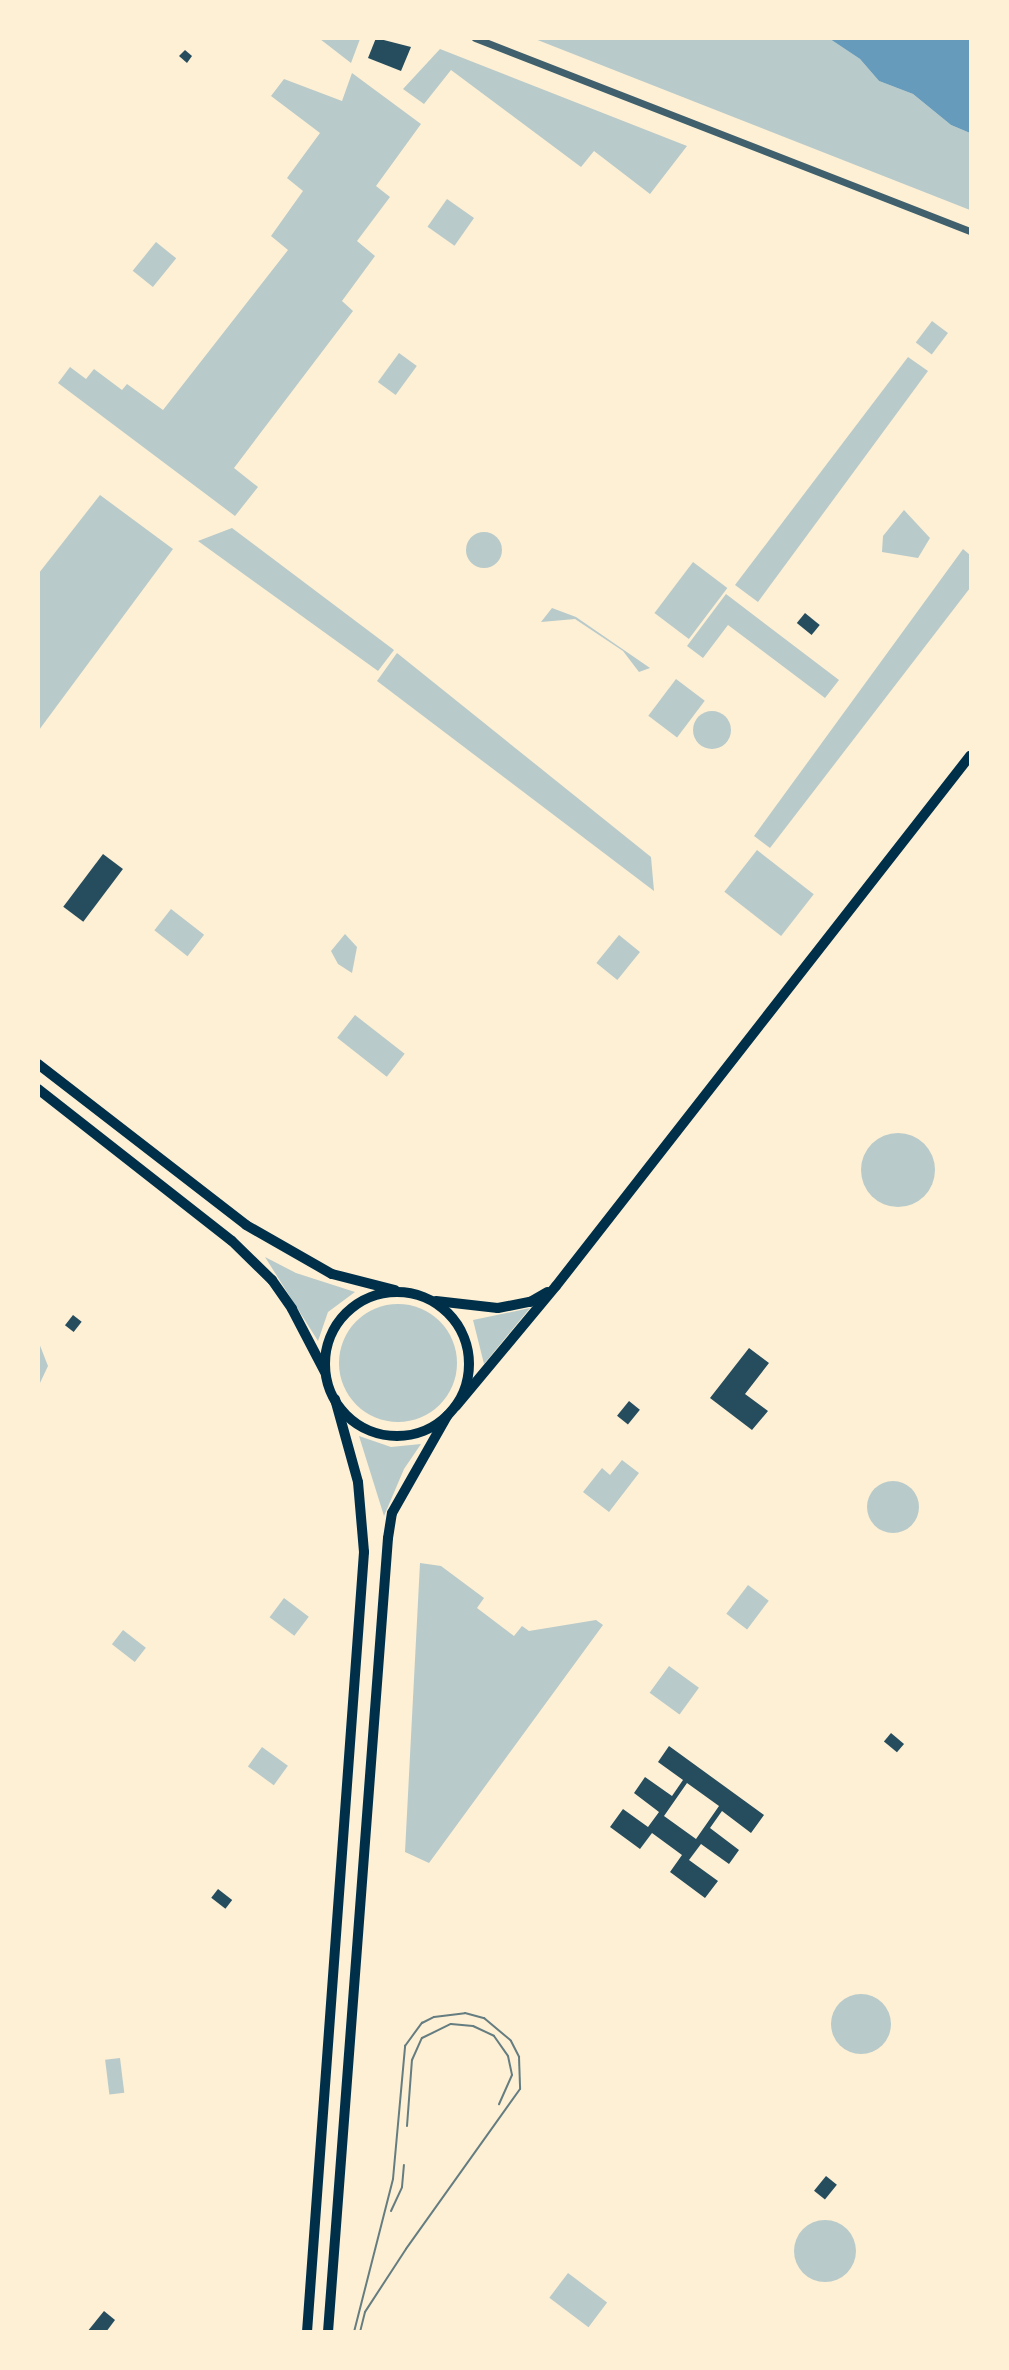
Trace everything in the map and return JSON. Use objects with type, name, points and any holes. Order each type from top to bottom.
[{"type":"main road","points":[[328,2332],[386,1554],[392,1514],[447,1416],[556,1286],[971,756]]},
{"type":"main road","points":[[38,1064],[246,1225],[332,1274],[430,1300],[498,1308],[530,1302],[556,1286]]},
{"type":"main road","points":[[38,1089],[232,1241],[272,1280],[292,1309],[327,1376],[358,1482],[364,1552],[307,2332]]},
{"type":"main road","points":[[327,1376],[329,1343],[345,1314],[373,1296],[406,1292]]},
{"type":"main road","points":[[430,1300],[450,1315],[467,1347],[469,1372],[456,1406]]},
{"type":"main road","points":[[335,1399],[354,1421],[380,1434],[423,1431],[447,1416]]},
{"type":"street","points":[[475,38],[971,231]]},
{"type":"shaded area","points":[[320,39],[360,39],[351,63]]},
{"type":"shaded area","points":[[535,39],[830,39],[860,59],[879,81],[913,94],[951,125],[970,133],[970,210]]},
{"type":"shaded area","points":[[440,49],[687,146],[650,194],[594,151],[581,167],[451,70],[424,104],[403,89]]},
{"type":"shaded area","points":[[352,73],[421,124],[376,186],[390,197],[357,241],[375,256],[342,301],[353,311],[234,468],[258,487],[235,516],[58,383],[70,367],[86,379],[94,369],[122,390],[127,384],[163,410],[288,250],[271,236],[303,191],[287,178],[320,133],[271,96],[284,79],[342,101]]},
{"type":"shaded area","points":[[447,199],[474,218],[455,246],[427,227]]},
{"type":"shaded area","points":[[156,242],[176,258],[153,287],[133,271]]},
{"type":"shaded area","points":[[932,321],[948,333],[932,355],[916,343]]},
{"type":"shaded area","points":[[399,353],[417,366],[396,395],[378,382]]},
{"type":"shaded area","points":[[908,357],[928,371],[758,602],[735,585]]},
{"type":"shaded area","points":[[100,495],[173,549],[39,730],[39,573]]},
{"type":"shaded area","points":[[904,510],[930,538],[918,558],[882,552],[883,536]]},
{"type":"shaded area","points":[[232,528],[394,650],[378,671],[198,541]]},
{"type":"shaded area","points":[[484,532],[497,537],[502,550],[497,563],[484,568],[471,563],[466,550],[471,537]]},
{"type":"shaded area","points":[[963,549],[970,555],[970,588],[770,848],[754,836]]},
{"type":"shaded area","points":[[693,562],[727,588],[689,639],[654,613]]},
{"type":"shaded area","points":[[726,594],[839,680],[825,698],[728,625],[703,658],[687,646]]},
{"type":"shaded area","points":[[552,608],[576,617],[650,668],[639,672],[623,651],[575,619],[541,622]]},
{"type":"shaded area","points":[[397,653],[651,857],[654,891],[377,681]]},
{"type":"shaded area","points":[[676,679],[705,701],[677,737],[648,716]]},
{"type":"shaded area","points":[[712,711],[725,717],[731,730],[725,743],[712,749],[699,743],[693,730],[699,717]]},
{"type":"shaded area","points":[[757,850],[814,894],[781,936],[724,892]]},
{"type":"shaded area","points":[[171,909],[204,935],[187,956],[154,930]]},
{"type":"shaded area","points":[[345,934],[357,947],[352,973],[338,964],[331,951]]},
{"type":"shaded area","points":[[619,935],[640,952],[617,980],[596,963]]},
{"type":"shaded area","points":[[355,1015],[405,1054],[387,1077],[337,1038]]},
{"type":"shaded area","points":[[898,1133],[912,1136],[924,1144],[932,1156],[935,1170],[932,1184],[924,1196],[912,1204],[898,1207],[884,1204],[872,1196],[864,1184],[861,1170],[864,1156],[872,1144],[884,1136]]},
{"type":"shaded area","points":[[265,1257],[296,1273],[355,1292],[328,1312],[318,1341]]},
{"type":"shaded area","points":[[398,1304],[431,1314],[447,1330],[457,1363],[447,1396],[431,1412],[398,1422],[365,1412],[349,1396],[339,1363],[349,1330],[365,1314]]},
{"type":"shaded area","points":[[530,1308],[484,1364],[473,1320]]},
{"type":"shaded area","points":[[39,1343],[48,1366],[38,1385]]},
{"type":"shaded area","points":[[359,1436],[391,1447],[421,1444],[404,1469],[384,1516]]},
{"type":"shaded area","points":[[622,1460],[639,1473],[609,1512],[583,1492],[602,1468],[610,1475]]},
{"type":"shaded area","points":[[893,1481],[912,1488],[919,1507],[912,1526],[893,1533],[874,1526],[867,1507],[874,1488]]},
{"type":"shaded area","points":[[420,1563],[441,1566],[484,1598],[477,1608],[514,1636],[522,1626],[529,1631],[596,1620],[603,1625],[429,1863],[405,1852]]},
{"type":"shaded area","points":[[748,1585],[769,1601],[747,1629],[726,1614]]},
{"type":"shaded area","points":[[284,1598],[309,1617],[294,1636],[270,1617]]},
{"type":"shaded area","points":[[123,1630],[146,1648],[135,1662],[112,1644]]},
{"type":"shaded area","points":[[669,1666],[699,1688],[680,1714],[650,1693]]},
{"type":"shaded area","points":[[262,1747],[288,1766],[274,1785],[248,1766]]},
{"type":"shaded area","points":[[861,1994],[882,2003],[891,2024],[882,2045],[861,2054],[840,2045],[831,2024],[840,2003]]},
{"type":"shaded area","points":[[120,2058],[124,2093],[109,2095],[105,2060]]},
{"type":"shaded area","points":[[819,2220],[831,2220],[847,2229],[854,2239],[854,2263],[847,2273],[831,2282],[819,2282],[808,2277],[799,2268],[794,2257],[794,2245],[799,2234],[808,2225]]},
{"type":"shaded area","points":[[568,2273],[607,2302],[588,2327],[549,2298]]},
{"type":"water","points":[[830,39],[970,39],[970,133],[951,125],[913,94],[879,81],[860,59]]},
{"type":"building","points":[[376,38],[411,47],[401,71],[368,58]]},
{"type":"building","points":[[185,50],[192,56],[187,63],[179,56]]},
{"type":"building","points":[[805,613],[820,625],[812,635],[797,623]]},
{"type":"building","points":[[103,854],[123,869],[83,922],[63,907]]},
{"type":"building","points":[[73,1315],[82,1322],[74,1332],[65,1325]]},
{"type":"building","points":[[749,1348],[769,1363],[745,1394],[768,1411],[752,1430],[710,1398]]},
{"type":"building","points":[[629,1401],[640,1410],[628,1425],[617,1416]]},
{"type":"building","points":[[891,1733],[904,1744],[897,1752],[884,1741]]},
{"type":"building","points":[[669,1746],[764,1815],[751,1833],[722,1811],[710,1828],[739,1850],[729,1864],[701,1844],[689,1860],[718,1881],[705,1898],[670,1872],[682,1855],[652,1833],[640,1849],[610,1827],[623,1809],[648,1827],[659,1812],[634,1793],[645,1777],[672,1796],[683,1780],[658,1762]],"holes":[[[687,1783],[719,1806],[696,1839],[664,1816]]]},
{"type":"building","points":[[218,1889],[232,1900],[225,1909],[211,1898]]},
{"type":"building","points":[[826,2176],[837,2185],[825,2200],[814,2191]]},
{"type":"building","points":[[104,2311],[115,2320],[106,2332],[87,2332]]},
{"type":"tram line","points":[[354,2332],[393,2179],[405,2046],[422,2023],[434,2017],[465,2013],[484,2018],[511,2041],[519,2057],[520,2089],[406,2249],[365,2312],[360,2332]]},
{"type":"tram line","points":[[407,2126],[412,2060],[422,2038],[451,2024],[473,2026],[494,2036],[508,2056],[512,2075],[499,2104]]},
{"type":"tram line","points":[[391,2211],[402,2187],[404,2165]]}]
